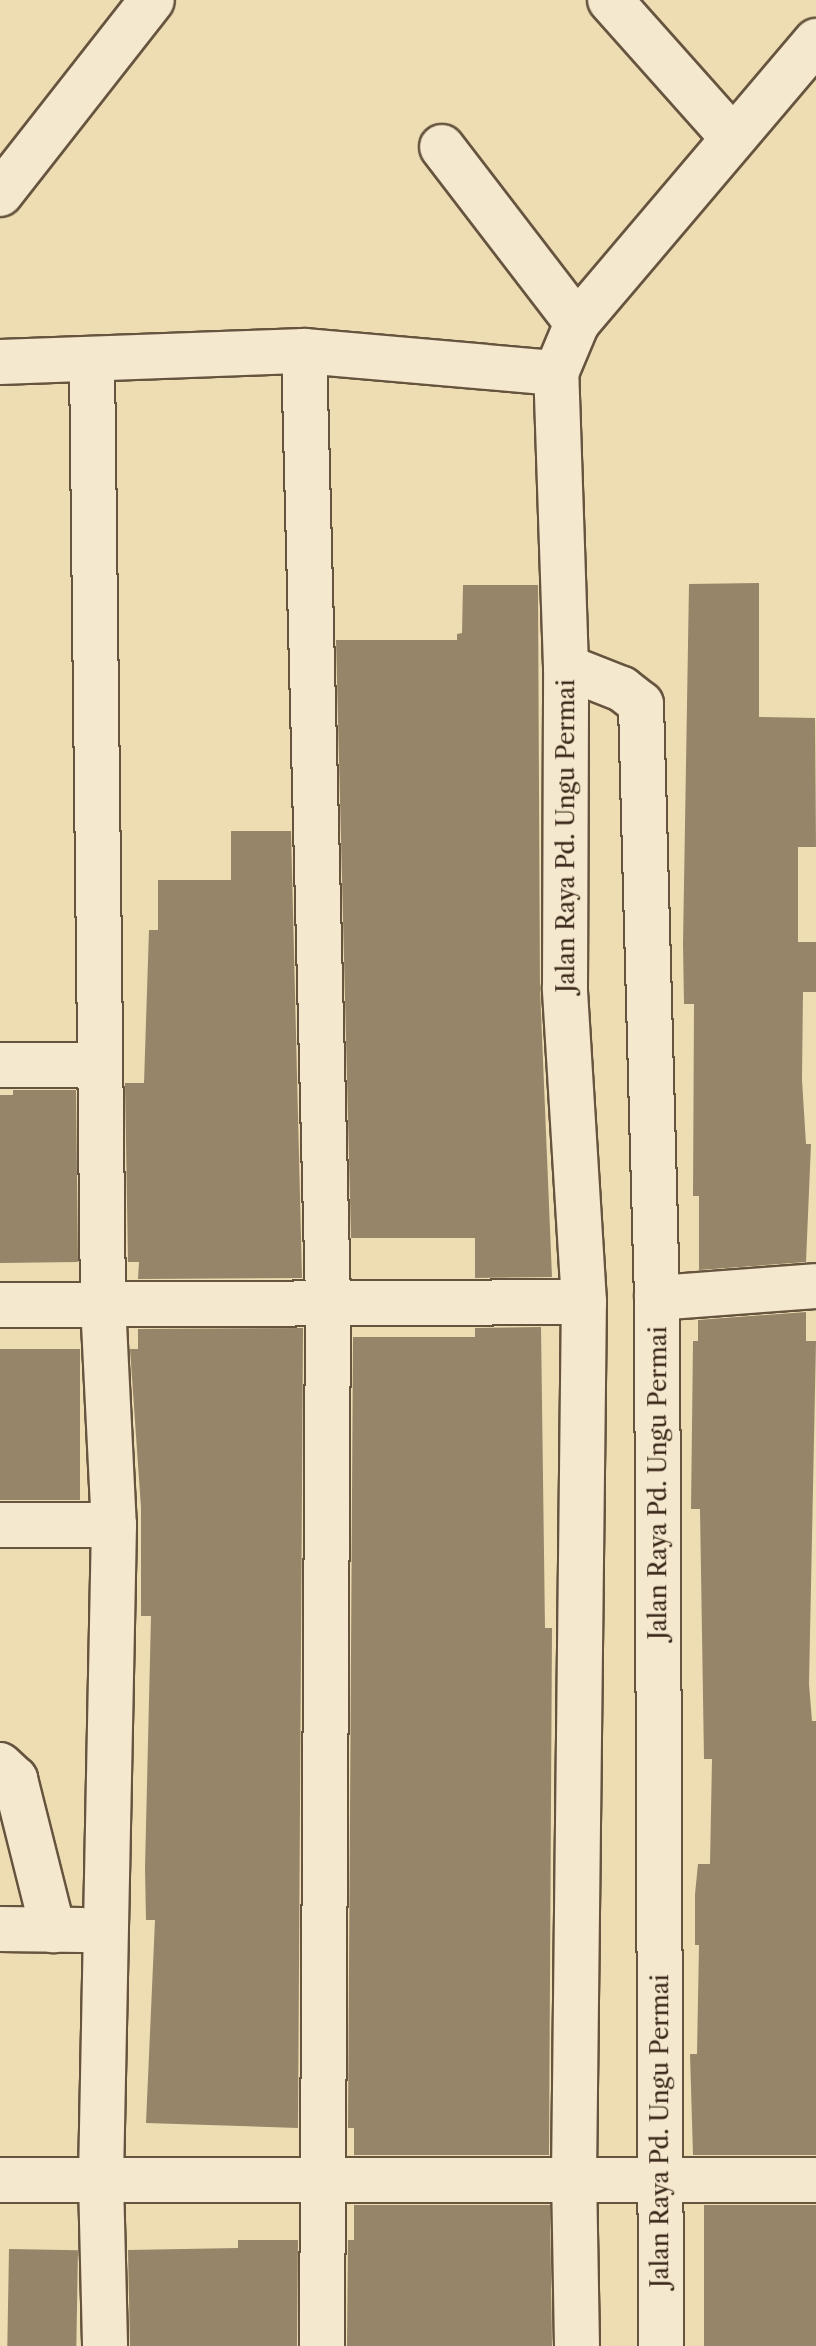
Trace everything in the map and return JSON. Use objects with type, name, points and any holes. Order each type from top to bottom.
[{"type":"street","points":[[0,194],[152,0]]},
{"type":"street","points":[[610,0],[731,136]]},
{"type":"street","points":[[566,667],[556,373],[577,323],[731,136],[816,41]]},
{"type":"street","points":[[442,147],[577,323]]},
{"type":"street","points":[[0,362],[304,351],[556,373]]},
{"type":"street","points":[[304,351],[328,1302],[320,2178],[322,2346]]},
{"type":"street","points":[[92,360],[103,1303],[114,1525],[110,1931],[101,2180],[105,2346]]},
{"type":"street","name":"Jalan Raya Pd. Ungu Permai","points":[[577,2346],[574,2177],[584,1302],[565,988],[566,667],[622,689],[641,704],[657,1298],[661,2346]]},
{"type":"street","points":[[0,1065],[100,1065]]},
{"type":"street","points":[[657,1298],[816,1286]]},
{"type":"street","points":[[0,1305],[584,1302]]},
{"type":"street","points":[[0,1525],[114,1525]]},
{"type":"street","points":[[0,1765],[15,1779],[53,1930]]},
{"type":"street","points":[[0,1929],[110,1931]]},
{"type":"street","points":[[0,2180],[574,2177],[816,2180]]},
{"type":"building","points":[[759,583],[759,717],[815,718],[816,847],[798,847],[798,942],[816,942],[816,992],[803,992],[802,1080],[806,1144],[811,1144],[806,1262],[699,1270],[699,1196],[693,1196],[694,1004],[684,1004],[683,944],[689,584]]},
{"type":"building","points":[[463,585],[538,585],[540,988],[552,1277],[475,1278],[475,1238],[351,1238],[336,640],[457,640],[457,634],[462,633]]},
{"type":"building","points":[[231,831],[291,831],[302,1278],[138,1279],[139,1262],[128,1262],[125,1083],[144,1083],[149,930],[158,930],[158,880],[231,880]]},
{"type":"building","points":[[13,1090],[76,1090],[78,1262],[0,1263],[0,1095],[13,1095]]},
{"type":"building","points":[[806,1312],[806,1341],[816,1341],[809,1684],[812,1721],[816,1721],[816,2155],[693,2155],[690,2054],[697,2054],[699,1945],[695,1945],[695,1894],[698,1864],[710,1864],[712,1759],[704,1759],[700,1509],[691,1509],[693,1341],[698,1341],[698,1320]]},
{"type":"building","points":[[541,1327],[545,1628],[552,1628],[549,2155],[354,2155],[354,2128],[348,2128],[353,1337],[475,1337],[475,1328]]},
{"type":"building","points":[[303,1328],[298,2128],[146,2123],[155,1920],[146,1920],[145,1868],[151,1616],[141,1616],[141,1508],[130,1349],[138,1349],[138,1329]]},
{"type":"building","points":[[0,1349],[80,1349],[80,1500],[0,1500]]},
{"type":"building","points":[[354,2205],[550,2205],[552,2346],[347,2346],[348,2240],[354,2240]]},
{"type":"building","points":[[704,2205],[816,2205],[816,2346],[704,2346]]},
{"type":"building","points":[[238,2240],[298,2240],[297,2346],[130,2346],[128,2250],[238,2248]]},
{"type":"building","points":[[9,2249],[78,2250],[76,2346],[7,2346]]}]
